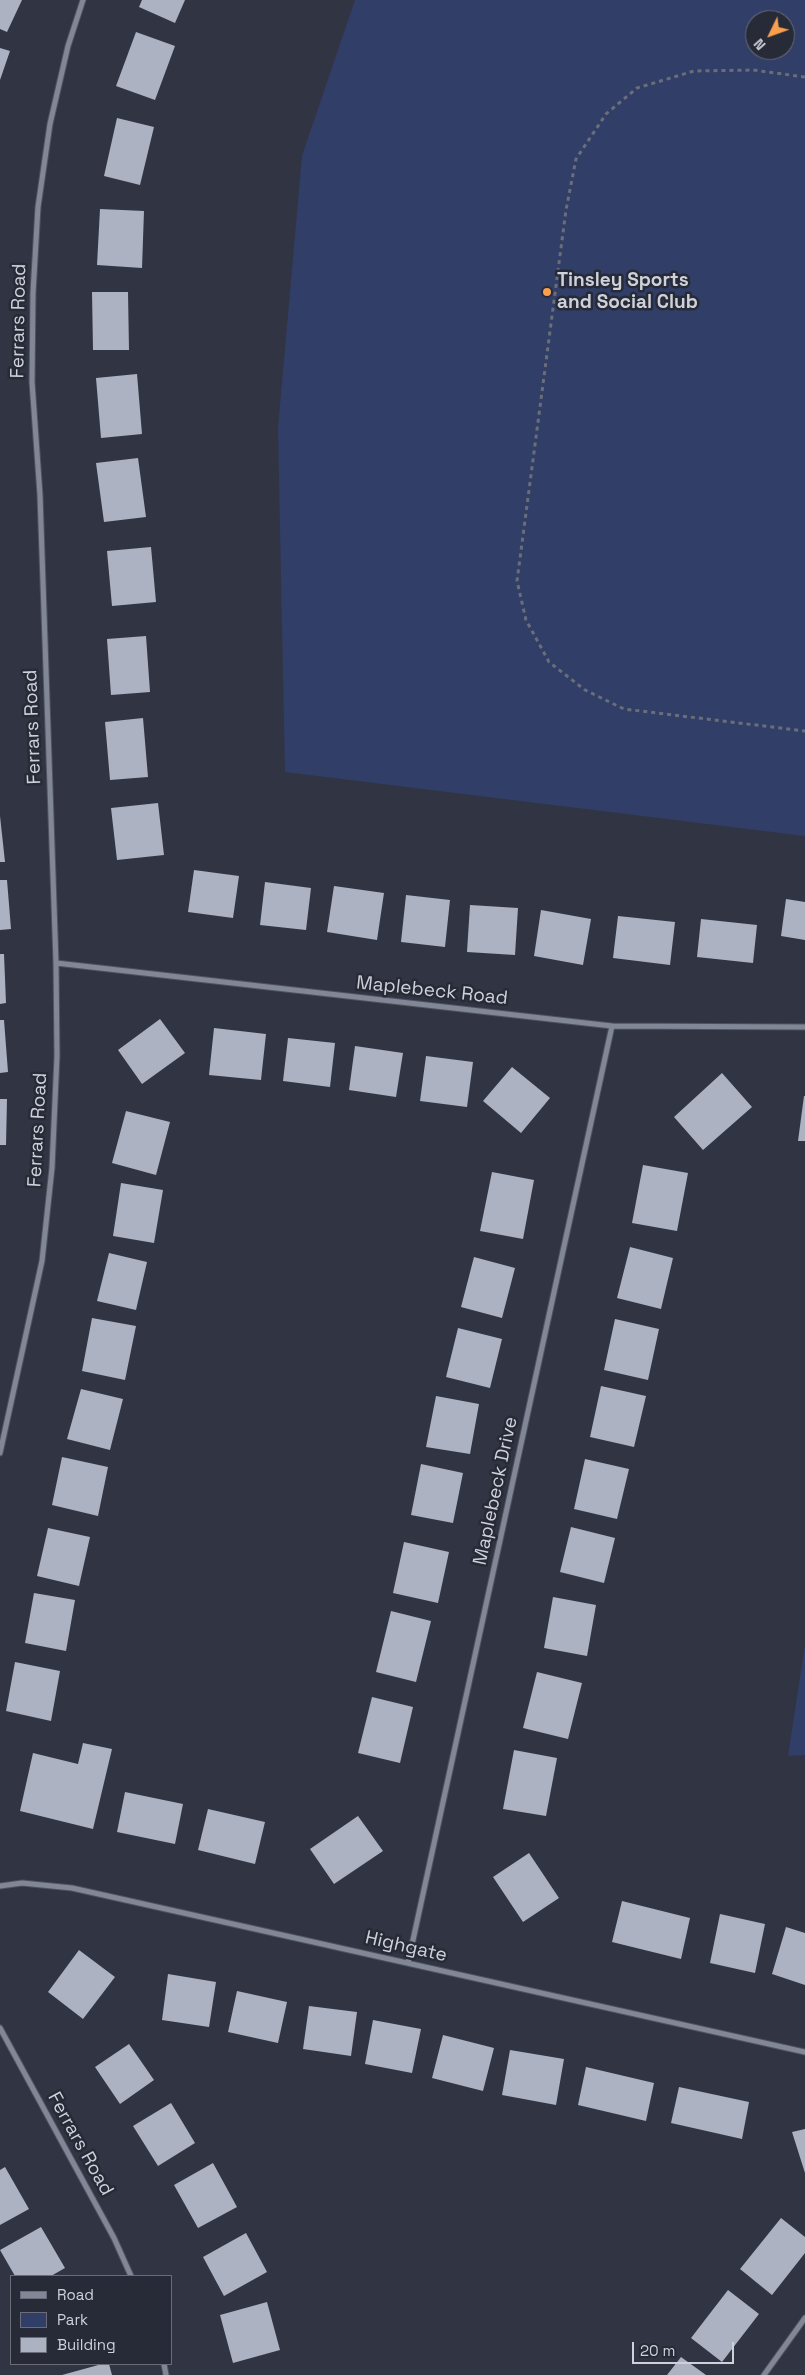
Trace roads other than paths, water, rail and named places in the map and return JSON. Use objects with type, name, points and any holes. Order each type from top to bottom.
[{"type":"street","name":"Ferrars Road","points":[[0,1453],[42,1261],[52,1168],[57,1056],[56,963],[40,495],[32,382],[33,293],[38,207],[50,124],[68,46],[83,0]]},
{"type":"street","name":"Maplebeck Road","points":[[56,963],[612,1026],[805,1027]]},
{"type":"street","name":"Maplebeck Drive","points":[[408,1963],[612,1026]]},
{"type":"street","name":"Highgate","points":[[0,1886],[22,1882],[72,1888],[805,2052]]},
{"type":"street","name":"Ferrars Road","points":[[0,2028],[114,2238],[131,2275]]},
{"type":"street","points":[[764,2375],[805,2318]]},
{"type":"place","name":"Tinsley Sports and Social Club","points":[[547,292]]}]
